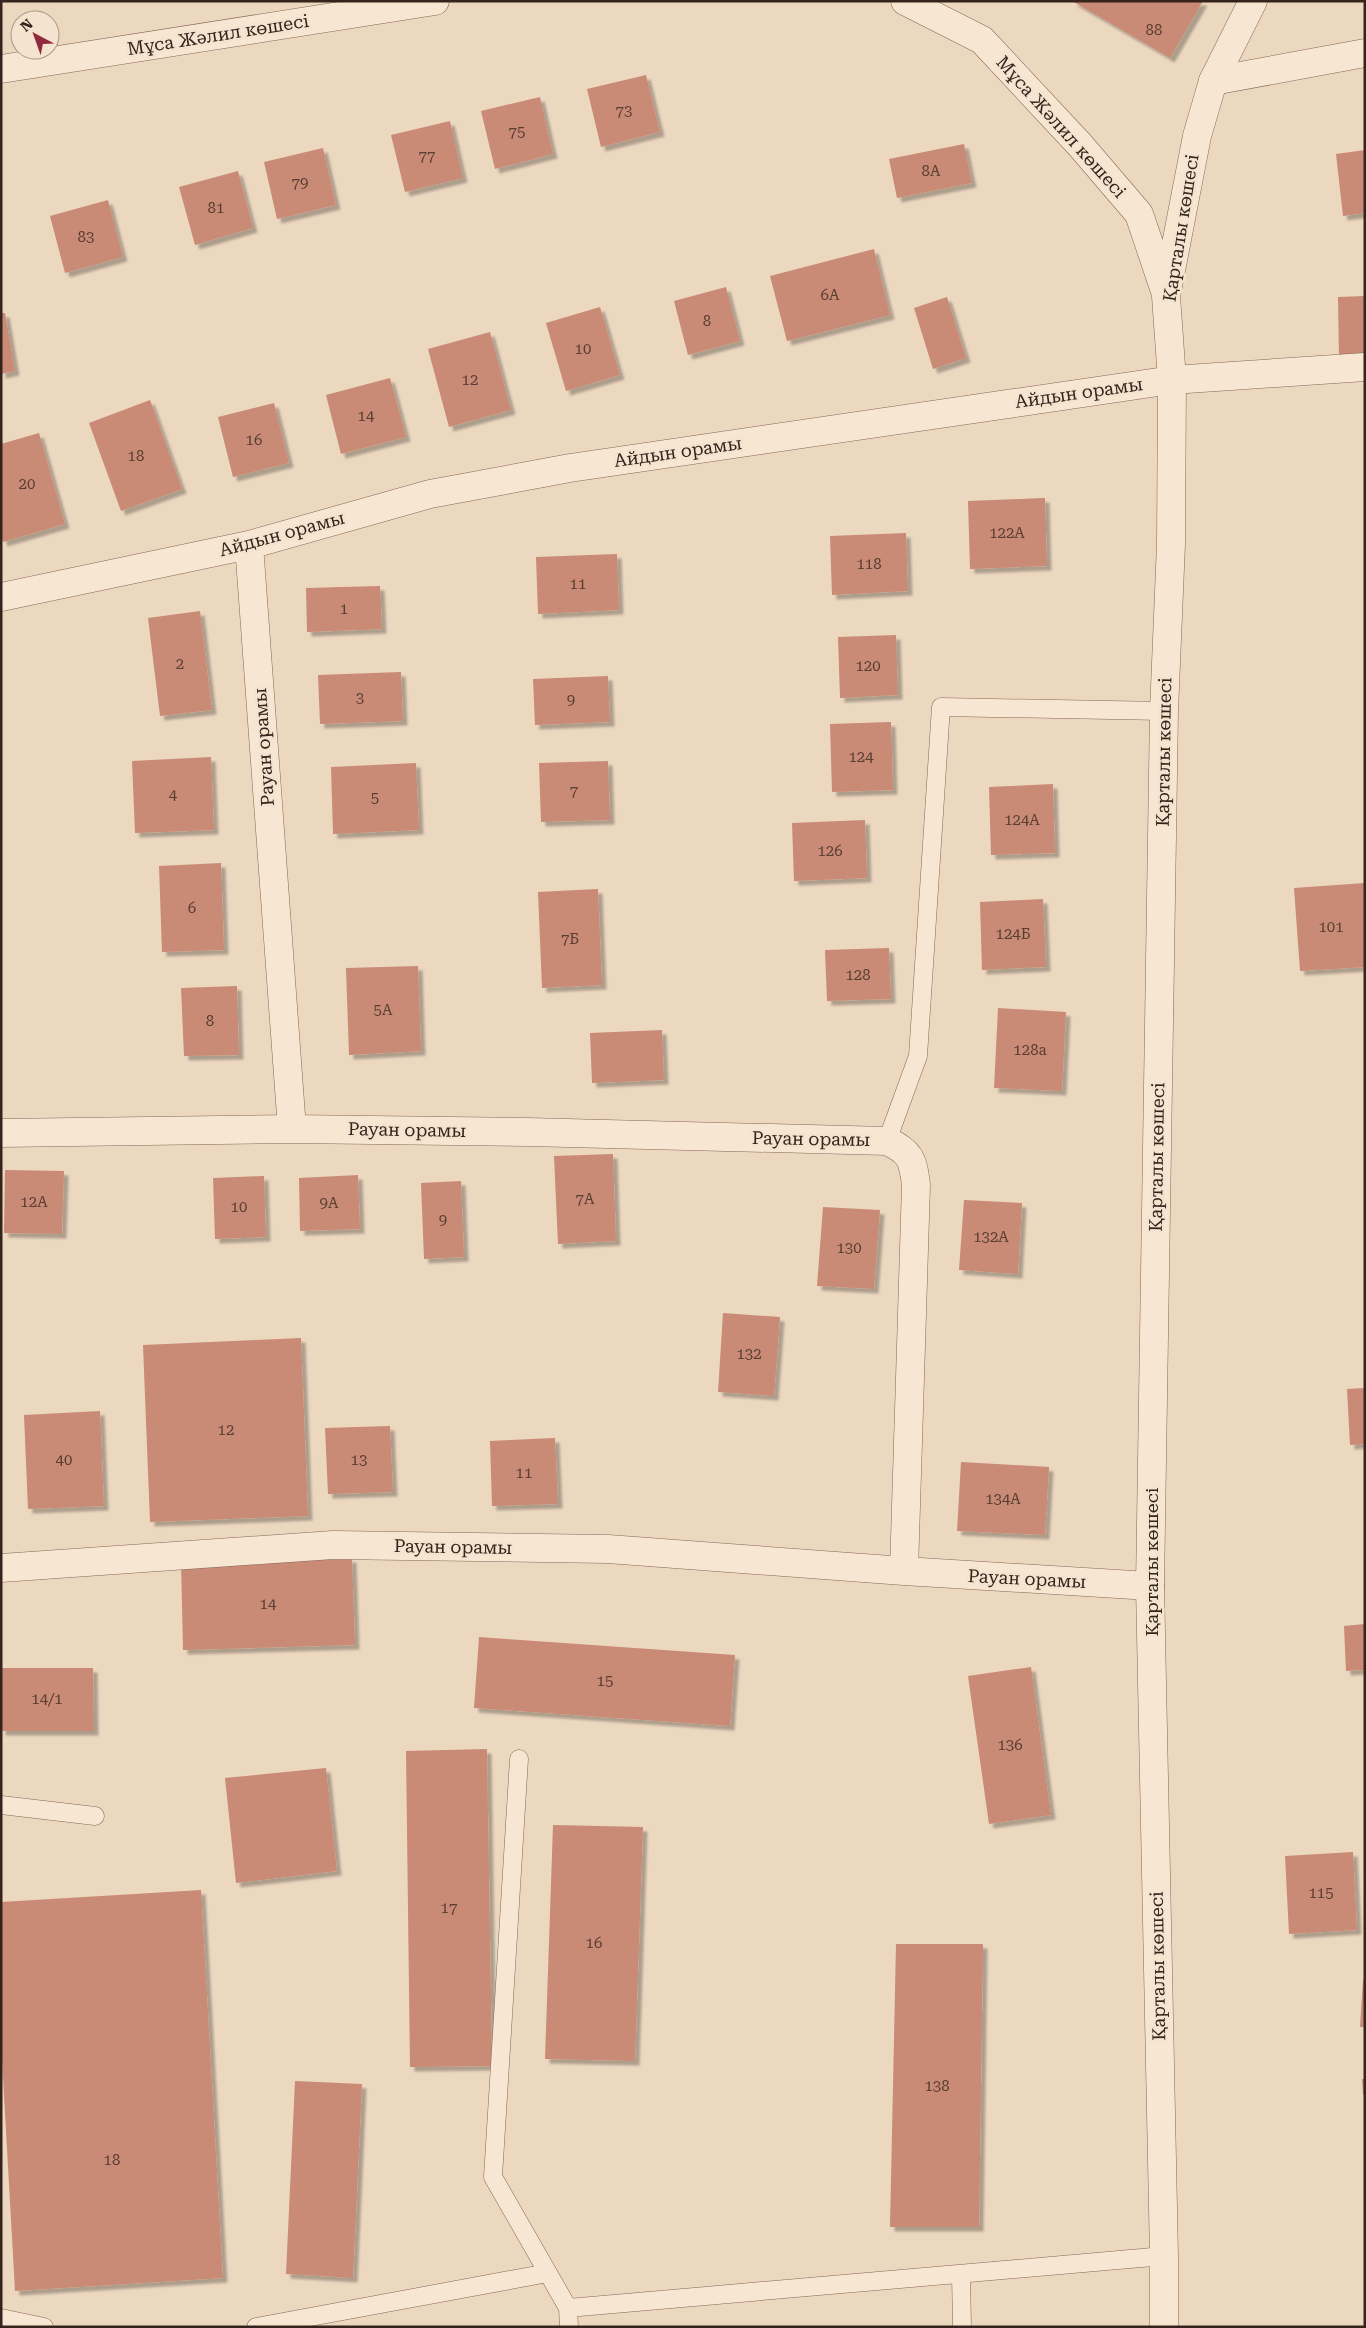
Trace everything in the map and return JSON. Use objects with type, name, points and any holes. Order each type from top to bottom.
[{"type":"street","name":"Мұса Жәлил көшесі","points":[[1,69],[435,1]]},
{"type":"street","name":"Мұса Жәлил көшесі","points":[[905,1],[982,40],[1080,144],[1139,214],[1166,296]]},
{"type":"street","name":"Қарталы көшесі","points":[[1164,2327],[1150,1586],[1164,711],[1171,544],[1172,380],[1166,296],[1197,136],[1213,81],[1253,1]]},
{"type":"street","points":[[1213,81],[1365,53]]},
{"type":"street","name":"Айдын орамы","points":[[1,597],[249,545],[430,494],[570,468],[1172,380],[1365,368]]},
{"type":"street","name":"Рауан орамы","points":[[249,545],[292,1129]]},
{"type":"street","name":"Рауан орамы","points":[[1,1133],[292,1129],[528,1132],[887,1141],[904,1149],[913,1163],[916,1185],[904,1571]]},
{"type":"street","name":"Рауан орамы","points":[[1,1568],[333,1545],[608,1549],[904,1571],[1150,1586]]},
{"type":"lane","points":[[887,1141],[918,1056],[941,707],[1164,711]]},
{"type":"lane","points":[[519,1758],[493,2177],[568,2308],[569,2327]]},
{"type":"lane","points":[[1,1806],[95,1816]]},
{"type":"lane","points":[[568,2308],[1164,2256]]},
{"type":"lane","points":[[256,2327],[548,2273]]},
{"type":"lane","points":[[961,2274],[962,2327]]},
{"type":"lane","points":[[1,2318],[44,2327]]},
{"type":"building","points":[[1072,1],[1203,1],[1170,58]]},
{"type":"building","points":[[646,75],[660,132],[601,147],[587,89]]},
{"type":"building","points":[[540,97],[553,154],[495,169],[481,111]]},
{"type":"building","points":[[450,121],[463,178],[405,192],[391,135]]},
{"type":"building","points":[[964,144],[972,183],[897,198],[889,159]]},
{"type":"building","points":[[323,148],[336,205],[277,219],[264,162]]},
{"type":"building","points":[[1365,150],[1365,213],[1343,216],[1336,154]]},
{"type":"building","points":[[238,171],[253,228],[195,245],[179,187]]},
{"type":"building","points":[[108,200],[123,257],[65,273],[50,216]]},
{"type":"building","points":[[874,249],[890,315],[787,341],[770,276]]},
{"type":"building","points":[[726,287],[740,341],[688,355],[674,301]]},
{"type":"building","points":[[1365,296],[1365,358],[1339,359],[1338,297]]},
{"type":"building","points":[[947,297],[966,358],[933,369],[914,308]]},
{"type":"building","points":[[600,307],[620,375],[566,391],[546,323]]},
{"type":"building","points":[[1,313],[5,313],[15,371],[1,374]]},
{"type":"building","points":[[490,332],[511,410],[449,427],[428,349]]},
{"type":"building","points":[[390,378],[406,437],[341,454],[326,395]]},
{"type":"building","points":[[150,400],[182,489],[121,511],[89,423]]},
{"type":"building","points":[[274,403],[289,463],[233,477],[218,417]]},
{"type":"building","points":[[39,433],[65,524],[3,542],[1,535],[1,444]]},
{"type":"building","points":[[1045,498],[1047,566],[970,569],[968,501]]},
{"type":"building","points":[[906,533],[908,591],[832,595],[830,536]]},
{"type":"building","points":[[617,554],[619,610],[538,614],[536,557]]},
{"type":"building","points":[[380,586],[382,629],[307,632],[306,588]]},
{"type":"building","points":[[200,611],[212,710],[160,716],[148,618]]},
{"type":"building","points":[[896,635],[898,695],[840,698],[838,637]]},
{"type":"building","points":[[401,672],[403,721],[320,724],[318,675]]},
{"type":"building","points":[[608,676],[610,722],[535,725],[533,679]]},
{"type":"building","points":[[891,722],[893,790],[832,792],[830,724]]},
{"type":"building","points":[[211,757],[214,830],[135,833],[132,761]]},
{"type":"building","points":[[608,761],[610,820],[541,822],[539,763]]},
{"type":"building","points":[[416,763],[419,830],[333,834],[331,767]]},
{"type":"building","points":[[1053,784],[1055,853],[991,855],[989,787]]},
{"type":"building","points":[[865,820],[867,878],[794,881],[792,823]]},
{"type":"building","points":[[221,863],[224,950],[162,952],[159,866]]},
{"type":"building","points":[[1365,883],[1365,967],[1300,971],[1294,888]]},
{"type":"building","points":[[598,889],[602,985],[542,988],[538,892]]},
{"type":"building","points":[[1043,899],[1046,967],[982,970],[980,902]]},
{"type":"building","points":[[889,948],[891,999],[827,1001],[825,950]]},
{"type":"building","points":[[418,966],[421,1051],[349,1055],[346,968]]},
{"type":"building","points":[[237,986],[239,1055],[184,1056],[181,988]]},
{"type":"building","points":[[998,1008],[1066,1012],[1062,1091],[994,1088]]},
{"type":"building","points":[[662,1030],[664,1080],[592,1083],[590,1033]]},
{"type":"building","points":[[613,1154],[616,1241],[558,1244],[554,1156]]},
{"type":"building","points":[[5,1170],[64,1171],[62,1234],[4,1233]]},
{"type":"building","points":[[358,1175],[360,1229],[300,1231],[299,1178]]},
{"type":"building","points":[[264,1176],[266,1237],[215,1239],[213,1178]]},
{"type":"building","points":[[461,1181],[464,1257],[424,1259],[421,1183]]},
{"type":"building","points":[[964,1200],[1022,1203],[1018,1274],[959,1270]]},
{"type":"building","points":[[823,1207],[880,1210],[874,1289],[817,1286]]},
{"type":"building","points":[[723,1313],[780,1317],[774,1396],[718,1392]]},
{"type":"building","points":[[301,1338],[308,1516],[150,1522],[143,1345]]},
{"type":"building","points":[[1365,1388],[1365,1444],[1350,1445],[1347,1389]]},
{"type":"building","points":[[100,1411],[104,1506],[28,1509],[24,1415]]},
{"type":"building","points":[[390,1426],[393,1492],[328,1494],[325,1428]]},
{"type":"building","points":[[555,1438],[558,1504],[492,1506],[490,1441]]},
{"type":"building","points":[[961,1462],[1049,1467],[1045,1535],[957,1531]]},
{"type":"building","points":[[352,1558],[355,1645],[183,1650],[181,1563]]},
{"type":"building","points":[[1365,1624],[1365,1670],[1346,1671],[1344,1626]]},
{"type":"building","points":[[479,1637],[735,1655],[730,1726],[474,1708]]},
{"type":"building","points":[[1031,1667],[1051,1815],[989,1824],[968,1676]]},
{"type":"building","points":[[1,1668],[93,1668],[94,1731],[1,1731]]},
{"type":"building","points":[[487,1749],[492,2066],[410,2067],[406,1751]]},
{"type":"building","points":[[326,1768],[337,1871],[236,1883],[225,1778]]},
{"type":"building","points":[[553,1825],[643,1827],[635,2061],[545,2059]]},
{"type":"building","points":[[1353,1852],[1357,1930],[1289,1934],[1285,1856]]},
{"type":"building","points":[[201,1890],[223,2278],[15,2291],[1,2042],[1,1902]]},
{"type":"building","points":[[896,1944],[983,1944],[979,2227],[890,2227]]},
{"type":"building","points":[[1363,1980],[1365,1980],[1365,2027],[1360,2027]]},
{"type":"building","points":[[1362,2079],[1365,2079],[1365,2095],[1363,2095]]},
{"type":"building","points":[[295,2081],[362,2084],[353,2278],[286,2274]]}]
